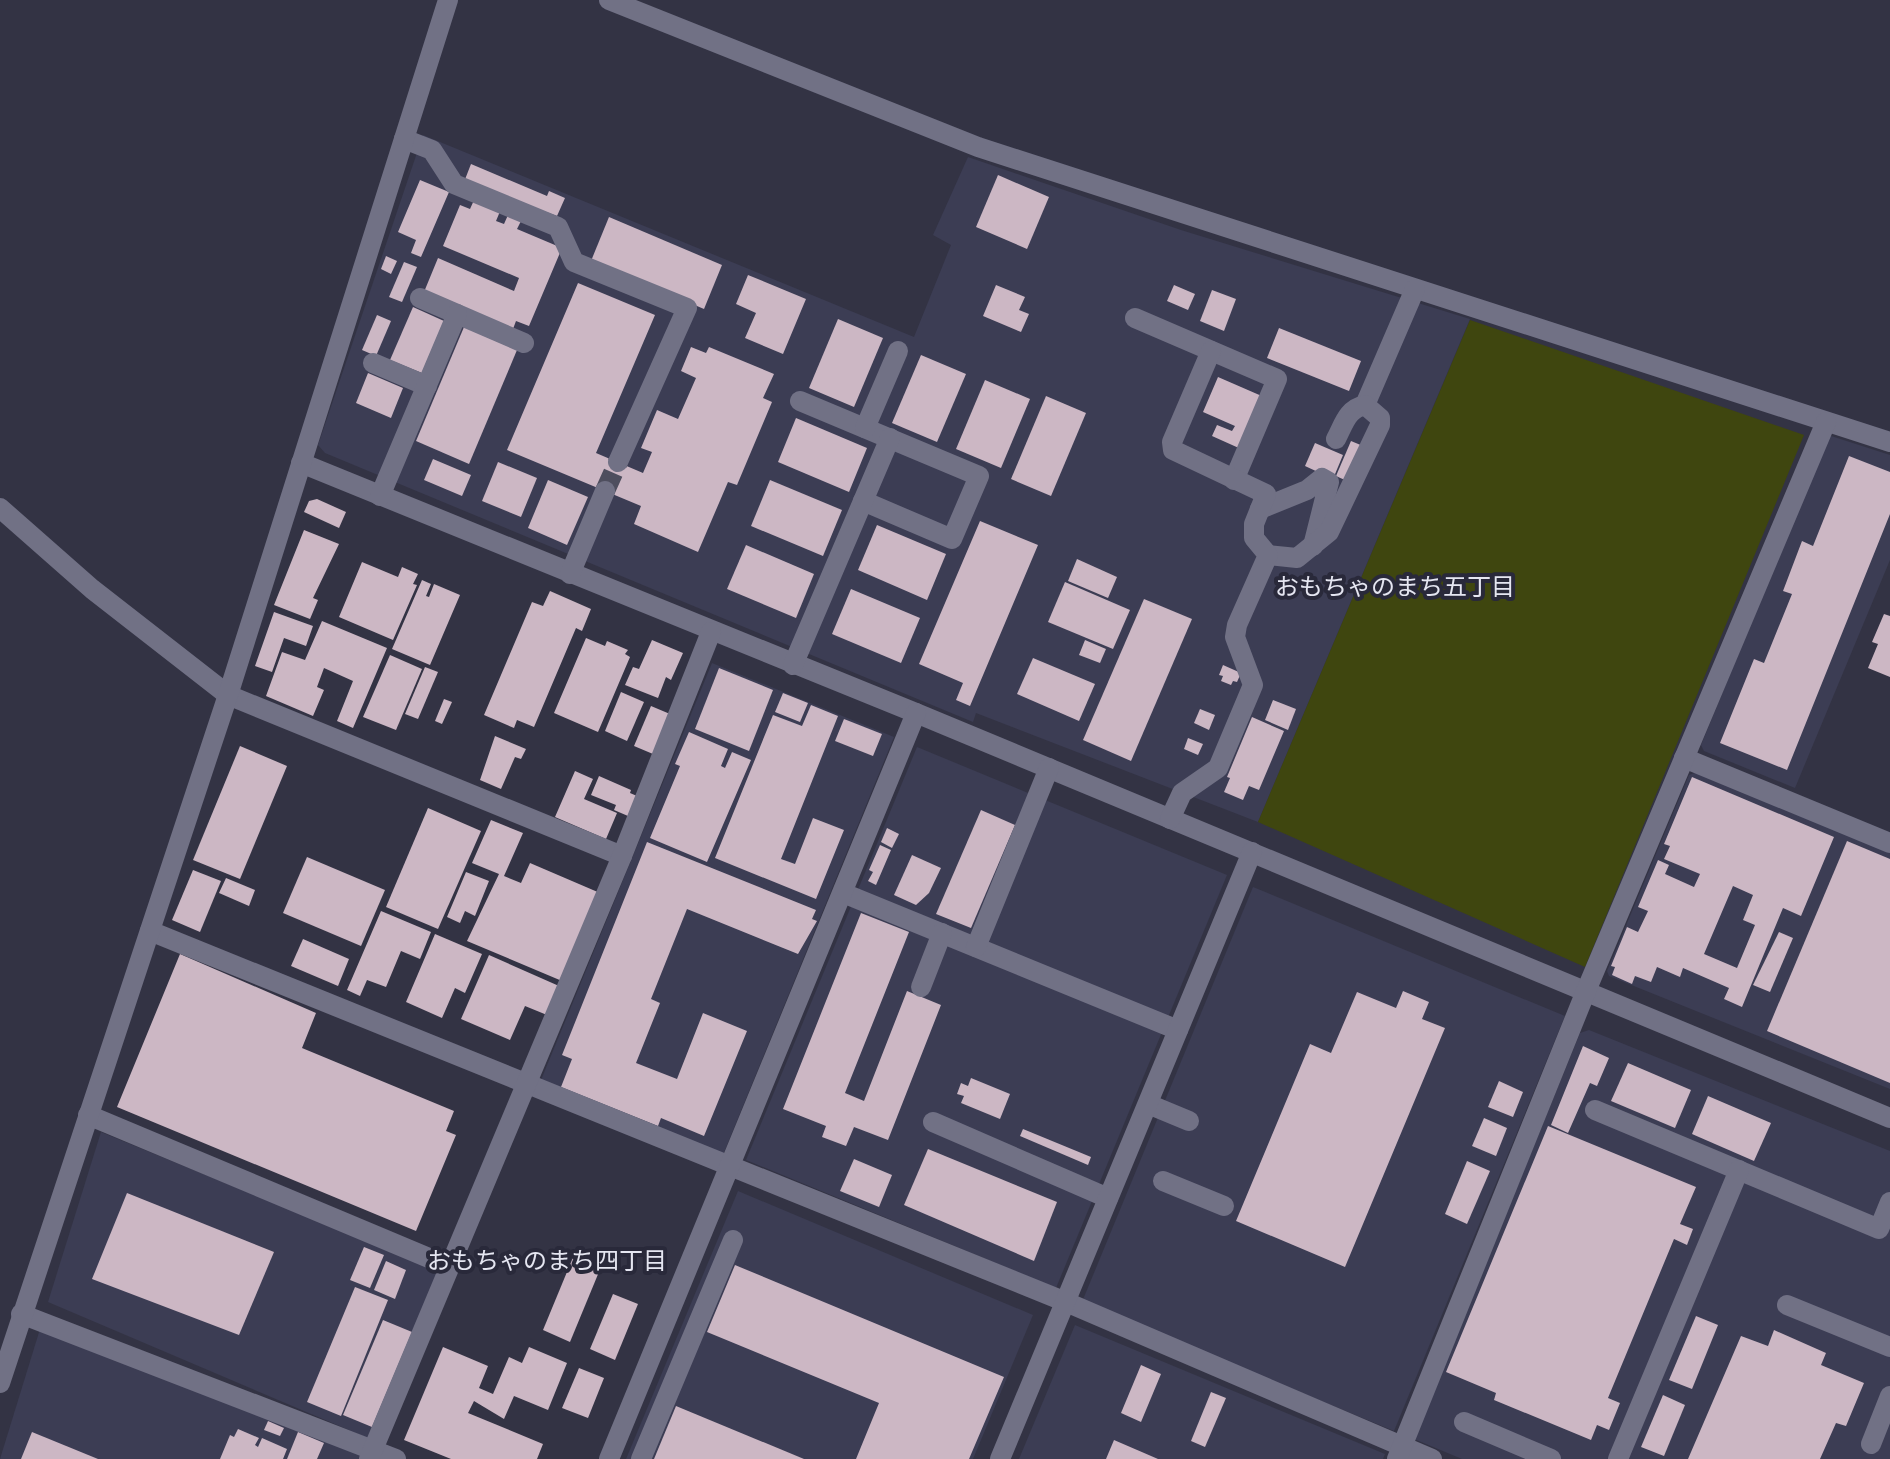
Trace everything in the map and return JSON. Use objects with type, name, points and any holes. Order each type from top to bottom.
[{"type":"street","points":[[0,1383],[228,695],[448,0]]},
{"type":"street","points":[[609,0],[978,147],[1890,442]]},
{"type":"street","points":[[404,139],[432,150],[454,184],[558,227],[574,262],[687,308],[618,462]]},
{"type":"street","points":[[1336,439],[1349,412],[1365,405],[1415,289]]},
{"type":"street","points":[[420,298],[524,343]]},
{"type":"street","points":[[380,496],[457,314]]},
{"type":"street","points":[[1135,318],[1277,379],[1234,480]]},
{"type":"street","points":[[865,428],[898,351]]},
{"type":"street","points":[[1211,351],[1172,442],[1173,450],[1266,494],[1254,538],[1268,555],[1297,558],[1329,532],[1380,425],[1380,418],[1365,405]]},
{"type":"street","points":[[373,363],[427,386]]},
{"type":"street","points":[[800,401],[979,476],[952,539],[863,501]]},
{"type":"street","points":[[1399,1453],[1586,991],[1826,422]]},
{"type":"street","points":[[793,665],[890,438]]},
{"type":"street","points":[[301,463],[916,713],[1890,1118]]},
{"type":"street","points":[[1260,509],[1307,490],[1322,478],[1329,482],[1313,548]]},
{"type":"street","points":[[570,574],[605,491]]},
{"type":"street","points":[[0,508],[92,589],[228,695],[622,856]]},
{"type":"street","points":[[1170,819],[1182,793],[1218,768],[1253,685],[1235,637],[1237,625],[1268,555]]},
{"type":"street","points":[[370,1454],[622,856],[711,632]]},
{"type":"street","points":[[609,1459],[916,713]]},
{"type":"street","points":[[1684,758],[1890,843]]},
{"type":"street","points":[[976,947],[1049,768]]},
{"type":"street","points":[[1000,1459],[1252,852]]},
{"type":"street","points":[[843,893],[1178,1030]]},
{"type":"street","points":[[150,931],[1066,1302],[1399,1453],[1432,1459]]},
{"type":"street","points":[[921,987],[942,933]]},
{"type":"street","points":[[1148,1104],[1189,1121]]},
{"type":"street","points":[[1595,1110],[1879,1229],[1890,1202]]},
{"type":"street","points":[[88,1115],[448,1266]]},
{"type":"street","points":[[933,1122],[1108,1198]]},
{"type":"street","points":[[1618,1459],[1739,1170]]},
{"type":"street","points":[[1163,1181],[1224,1206]]},
{"type":"street","points":[[641,1459],[733,1240]]},
{"type":"street","points":[[1787,1305],[1890,1347]]},
{"type":"street","points":[[21,1314],[370,1454],[396,1459]]},
{"type":"street","points":[[1871,1444],[1890,1396]]},
{"type":"street","points":[[1464,1422],[1523,1454],[1551,1459]]},
{"type":"shaded area","points":[[423,135],[914,337],[951,245],[933,235],[968,157],[1181,230],[1470,319],[1258,822],[976,713],[973,722],[325,453],[318,445]]},
{"type":"shaded area","points":[[1828,435],[1890,455],[1890,560],[1795,788],[1704,751],[1701,745]]},
{"type":"shaded area","points":[[712,663],[894,737],[723,1155],[541,1080]]},
{"type":"shaded area","points":[[917,747],[1227,875],[1056,1288],[746,1160]]},
{"type":"shaded area","points":[[1706,769],[1890,848],[1890,1089],[1609,976],[1607,971],[1689,775]]},
{"type":"shaded area","points":[[1253,887],[1565,1016],[1394,1431],[1082,1302]]},
{"type":"shaded area","points":[[1589,1030],[1890,1151],[1890,1459],[1462,1459],[1414,1439],[1580,1033]]},
{"type":"shaded area","points":[[101,1132],[440,1271],[370,1439],[48,1302]]},
{"type":"shaded area","points":[[738,1191],[1033,1315],[973,1459],[626,1459]]},
{"type":"shaded area","points":[[1075,1325],[1385,1454],[1383,1459],[1019,1459]]},
{"type":"shaded area","points":[[40,1329],[361,1455],[360,1459],[0,1459]]},
{"type":"green space","points":[[1470,320],[1804,435],[1585,967],[1258,822]]},
{"type":"building","points":[[471,164],[547,196],[549,191],[565,198],[557,216],[464,182]]},
{"type":"building","points":[[998,175],[1049,197],[1027,249],[976,227]]},
{"type":"building","points":[[420,180],[449,192],[421,257],[411,253],[416,240],[398,232]]},
{"type":"building","points":[[475,198],[501,209],[496,221],[504,224],[508,215],[521,221],[517,229],[562,248],[529,326],[516,321],[513,329],[424,292],[438,258],[514,291],[519,278],[443,246],[460,205],[470,209]]},
{"type":"building","points":[[609,217],[722,265],[704,309],[591,261]]},
{"type":"building","points":[[386,256],[397,261],[391,274],[381,269]]},
{"type":"building","points":[[404,262],[417,267],[402,302],[389,297]]},
{"type":"building","points":[[748,275],[806,299],[783,354],[745,338],[756,313],[736,304]]},
{"type":"building","points":[[578,283],[655,315],[596,453],[643,473],[652,452],[641,448],[657,410],[678,419],[696,378],[681,371],[691,347],[706,353],[709,347],[774,374],[763,398],[772,402],[737,485],[728,482],[698,552],[634,524],[641,506],[507,450]]},
{"type":"building","points":[[996,285],[1025,297],[1019,310],[1029,314],[1021,332],[983,316]]},
{"type":"building","points":[[1174,285],[1195,294],[1188,310],[1167,301]]},
{"type":"building","points":[[1212,290],[1236,299],[1224,331],[1200,321]]},
{"type":"building","points":[[413,307],[444,321],[422,373],[390,360]]},
{"type":"building","points":[[377,315],[391,321],[376,356],[362,350]]},
{"type":"building","points":[[838,319],[883,338],[854,407],[809,388]]},
{"type":"building","points":[[464,327],[517,350],[469,464],[416,441]]},
{"type":"building","points":[[1279,328],[1361,361],[1349,391],[1267,358]]},
{"type":"building","points":[[921,355],[966,374],[937,442],[892,423]]},
{"type":"building","points":[[368,373],[403,388],[391,418],[356,403]]},
{"type":"building","points":[[1218,377],[1264,397],[1241,449],[1212,436],[1217,425],[1232,431],[1235,426],[1203,412]]},
{"type":"building","points":[[985,380],[1030,399],[1001,468],[956,449]]},
{"type":"building","points":[[1046,396],[1086,413],[1051,496],[1011,479]]},
{"type":"building","points":[[796,418],[867,448],[849,492],[778,462]]},
{"type":"building","points":[[1351,441],[1363,446],[1347,481],[1336,476]]},
{"type":"building","points":[[1315,443],[1343,455],[1333,479],[1305,466]]},
{"type":"building","points":[[1849,456],[1890,472],[1890,514],[1787,770],[1720,743],[1754,659],[1764,663],[1792,594],[1783,591],[1802,541],[1813,546]]},
{"type":"building","points":[[433,459],[471,475],[462,496],[424,480]]},
{"type":"building","points":[[498,462],[537,478],[521,517],[482,501]]},
{"type":"building","points":[[548,480],[588,497],[567,545],[528,528]]},
{"type":"building","points":[[770,480],[842,510],[823,556],[751,526]]},
{"type":"building","points":[[317,499],[346,512],[339,528],[304,512],[309,501]]},
{"type":"building","points":[[980,521],[1038,545],[970,706],[956,700],[963,683],[919,664]]},
{"type":"building","points":[[877,525],[946,554],[927,600],[858,570]]},
{"type":"building","points":[[304,530],[339,544],[313,598],[318,600],[310,619],[274,605]]},
{"type":"building","points":[[746,545],[814,574],[796,618],[727,589]]},
{"type":"building","points":[[1077,559],[1117,577],[1108,598],[1068,581]]},
{"type":"building","points":[[362,562],[398,577],[402,567],[418,574],[413,584],[417,585],[393,640],[339,617]]},
{"type":"building","points":[[422,580],[431,584],[426,596],[429,597],[434,584],[460,595],[430,665],[392,649]]},
{"type":"building","points":[[1065,582],[1130,610],[1113,649],[1048,622]]},
{"type":"building","points":[[851,589],[920,618],[901,663],[832,634]]},
{"type":"building","points":[[550,591],[591,609],[582,631],[576,628],[534,727],[517,720],[514,728],[484,715],[532,602],[543,606]]},
{"type":"building","points":[[1144,599],[1192,619],[1131,761],[1083,740]]},
{"type":"building","points":[[274,612],[313,626],[306,646],[284,638],[272,672],[255,666]]},
{"type":"building","points":[[1884,614],[1890,616],[1890,677],[1868,668],[1878,644],[1872,642]]},
{"type":"building","points":[[322,621],[387,648],[353,728],[337,721],[353,681],[324,668],[317,687],[324,690],[313,716],[266,696],[282,652],[305,660]]},
{"type":"building","points":[[586,638],[605,646],[607,641],[628,650],[625,654],[630,657],[598,732],[554,713]]},
{"type":"building","points":[[652,640],[683,653],[671,680],[666,677],[658,698],[625,685],[633,667],[639,669]]},
{"type":"building","points":[[1085,640],[1106,649],[1100,663],[1079,655]]},
{"type":"building","points":[[390,655],[422,669],[396,730],[363,717]]},
{"type":"building","points":[[1033,658],[1095,684],[1079,721],[1017,694]]},
{"type":"building","points":[[1223,665],[1241,673],[1237,682],[1233,681],[1231,685],[1221,681],[1223,676],[1219,675]]},
{"type":"building","points":[[425,667],[438,672],[418,719],[405,714]]},
{"type":"building","points":[[719,668],[773,690],[749,751],[695,729]]},
{"type":"building","points":[[621,692],[644,702],[627,741],[605,731]]},
{"type":"building","points":[[783,693],[808,703],[800,722],[775,712]]},
{"type":"building","points":[[444,699],[452,702],[442,724],[435,721]]},
{"type":"building","points":[[1273,700],[1296,709],[1288,730],[1265,720]]},
{"type":"building","points":[[811,705],[838,716],[781,859],[795,864],[813,818],[844,830],[816,899],[715,858],[773,715],[802,726]]},
{"type":"building","points":[[651,706],[670,714],[653,754],[634,746]]},
{"type":"building","points":[[1200,709],[1215,715],[1209,730],[1194,723]]},
{"type":"building","points":[[1252,717],[1284,731],[1259,790],[1249,786],[1243,800],[1224,792],[1230,778],[1227,777]]},
{"type":"building","points":[[844,719],[882,734],[873,756],[835,741]]},
{"type":"building","points":[[689,732],[728,749],[721,766],[725,768],[732,752],[751,760],[707,862],[650,838],[680,766],[675,764]]},
{"type":"building","points":[[495,736],[526,749],[521,759],[515,757],[501,789],[480,780]]},
{"type":"building","points":[[1188,738],[1203,744],[1198,755],[1184,749]]},
{"type":"building","points":[[240,746],[287,766],[240,879],[193,860]]},
{"type":"building","points":[[575,771],[593,779],[584,799],[617,813],[606,839],[555,817]]},
{"type":"building","points":[[599,776],[631,790],[630,793],[637,796],[628,816],[614,810],[616,805],[591,795]]},
{"type":"building","points":[[1692,777],[1834,837],[1801,916],[1783,908],[1742,1007],[1724,999],[1729,988],[1683,968],[1680,977],[1657,967],[1651,982],[1635,976],[1632,984],[1612,975],[1615,967],[1611,966],[1627,927],[1638,932],[1648,911],[1638,907],[1658,860],[1669,865],[1665,874],[1694,887],[1700,874],[1664,859],[1670,846],[1664,844]],"holes":[[[1733,886],[1753,895],[1743,920],[1755,925],[1737,968],[1704,954]]]},
{"type":"building","points":[[428,808],[481,831],[438,929],[386,907]]},
{"type":"building","points":[[981,810],[1015,825],[971,928],[936,914]]},
{"type":"building","points":[[491,820],[523,833],[504,876],[521,883],[530,863],[600,893],[562,981],[467,941],[499,874],[472,863]]},
{"type":"building","points":[[887,828],[899,834],[892,848],[881,842]]},
{"type":"building","points":[[1847,841],[1890,859],[1890,1083],[1767,1031]]},
{"type":"building","points":[[647,842],[816,910],[812,919],[817,921],[798,954],[687,909],[651,999],[660,1003],[636,1063],[677,1079],[703,1013],[747,1031],[704,1136],[661,1118],[658,1126],[561,1087],[572,1059],[562,1055]]},
{"type":"building","points":[[880,845],[891,850],[876,885],[868,881],[873,872],[869,870]]},
{"type":"building","points":[[912,855],[941,868],[929,893],[916,905],[894,895]]},
{"type":"building","points":[[307,857],[385,890],[361,946],[283,913]]},
{"type":"building","points":[[193,870],[221,881],[200,932],[172,920]]},
{"type":"building","points":[[466,872],[489,881],[475,916],[465,911],[460,923],[447,917]]},
{"type":"building","points":[[226,878],[255,890],[249,906],[219,893]]},
{"type":"building","points":[[381,911],[431,932],[420,959],[401,951],[386,987],[367,980],[360,996],[347,990]]},
{"type":"building","points":[[861,913],[909,932],[845,1093],[864,1101],[907,991],[941,1005],[888,1140],[854,1127],[846,1146],[822,1137],[826,1126],[783,1109]]},
{"type":"building","points":[[1779,932],[1793,938],[1770,992],[1753,985]]},
{"type":"building","points":[[435,934],[482,954],[465,993],[455,988],[442,1018],[406,1002]]},
{"type":"building","points":[[303,939],[349,959],[338,986],[291,966]]},
{"type":"building","points":[[180,954],[316,1013],[302,1048],[454,1111],[446,1131],[456,1135],[416,1231],[117,1107]]},
{"type":"building","points":[[489,955],[559,986],[547,1015],[525,1006],[510,1040],[461,1019]]},
{"type":"building","points":[[1403,991],[1429,1002],[1422,1019],[1445,1028],[1345,1267],[1236,1221],[1310,1044],[1331,1053],[1357,992],[1396,1008]]},
{"type":"building","points":[[1583,1046],[1609,1058],[1597,1086],[1590,1083],[1568,1133],[1551,1125]]},
{"type":"building","points":[[1628,1063],[1691,1090],[1675,1128],[1611,1101]]},
{"type":"building","points":[[971,1078],[1010,1094],[1000,1119],[961,1103],[964,1096],[957,1094],[961,1083],[968,1086]]},
{"type":"building","points":[[1499,1081],[1523,1092],[1513,1117],[1488,1107]]},
{"type":"building","points":[[1708,1096],[1771,1123],[1754,1161],[1692,1134]]},
{"type":"building","points":[[1484,1118],[1507,1128],[1496,1156],[1472,1146]]},
{"type":"building","points":[[1548,1126],[1696,1187],[1680,1224],[1693,1229],[1687,1245],[1674,1239],[1608,1398],[1620,1403],[1609,1430],[1597,1425],[1591,1440],[1494,1400],[1496,1393],[1446,1372]]},
{"type":"building","points":[[1023,1129],[1091,1157],[1088,1165],[1020,1136]]},
{"type":"building","points":[[928,1149],[1057,1202],[1034,1261],[904,1205]]},
{"type":"building","points":[[854,1159],[892,1175],[879,1207],[840,1191]]},
{"type":"building","points":[[1467,1161],[1490,1171],[1467,1224],[1445,1214]]},
{"type":"building","points":[[127,1193],[274,1252],[239,1335],[92,1279]]},
{"type":"building","points":[[364,1247],[384,1255],[370,1288],[350,1280]]},
{"type":"building","points":[[574,1255],[601,1267],[570,1342],[543,1330]]},
{"type":"building","points":[[386,1261],[406,1270],[395,1299],[374,1290]]},
{"type":"building","points":[[735,1265],[1004,1377],[969,1459],[856,1459],[879,1403],[707,1332]]},
{"type":"building","points":[[355,1287],[388,1300],[341,1416],[307,1402]]},
{"type":"building","points":[[613,1294],[638,1304],[615,1360],[590,1349]]},
{"type":"building","points":[[1696,1316],[1718,1325],[1692,1389],[1669,1380]]},
{"type":"building","points":[[383,1320],[412,1332],[372,1427],[343,1415]]},
{"type":"building","points":[[1774,1330],[1826,1353],[1821,1365],[1864,1383],[1846,1426],[1836,1423],[1820,1459],[1688,1459],[1741,1336],[1768,1346]]},
{"type":"building","points":[[443,1347],[488,1366],[479,1388],[493,1394],[509,1357],[522,1363],[529,1347],[567,1363],[548,1410],[514,1396],[504,1419],[474,1401],[468,1413],[543,1444],[537,1459],[451,1459],[404,1440]]},
{"type":"building","points":[[1141,1365],[1161,1374],[1141,1422],[1121,1413]]},
{"type":"building","points":[[579,1368],[604,1378],[588,1418],[562,1408]]},
{"type":"building","points":[[1211,1392],[1226,1398],[1205,1447],[1191,1441]]},
{"type":"building","points":[[1663,1395],[1685,1405],[1664,1456],[1641,1447]]},
{"type":"building","points":[[676,1406],[804,1459],[654,1459]]},
{"type":"building","points":[[268,1421],[284,1428],[280,1436],[264,1430]]},
{"type":"building","points":[[238,1429],[259,1438],[255,1445],[258,1447],[262,1438],[287,1449],[283,1459],[220,1459],[230,1435],[234,1437]]},
{"type":"building","points":[[32,1432],[98,1459],[21,1459]]},
{"type":"building","points":[[298,1432],[324,1443],[317,1459],[287,1459]]},
{"type":"building","points":[[1114,1440],[1158,1459],[1106,1459]]},
{"type":"tunnel","points":[[605,491],[618,462]]},
{"type":"district","name":"おもちゃのまち五丁目","points":[[1395,586]]},
{"type":"district","name":"おもちゃのまち四丁目","points":[[547,1260]]}]
